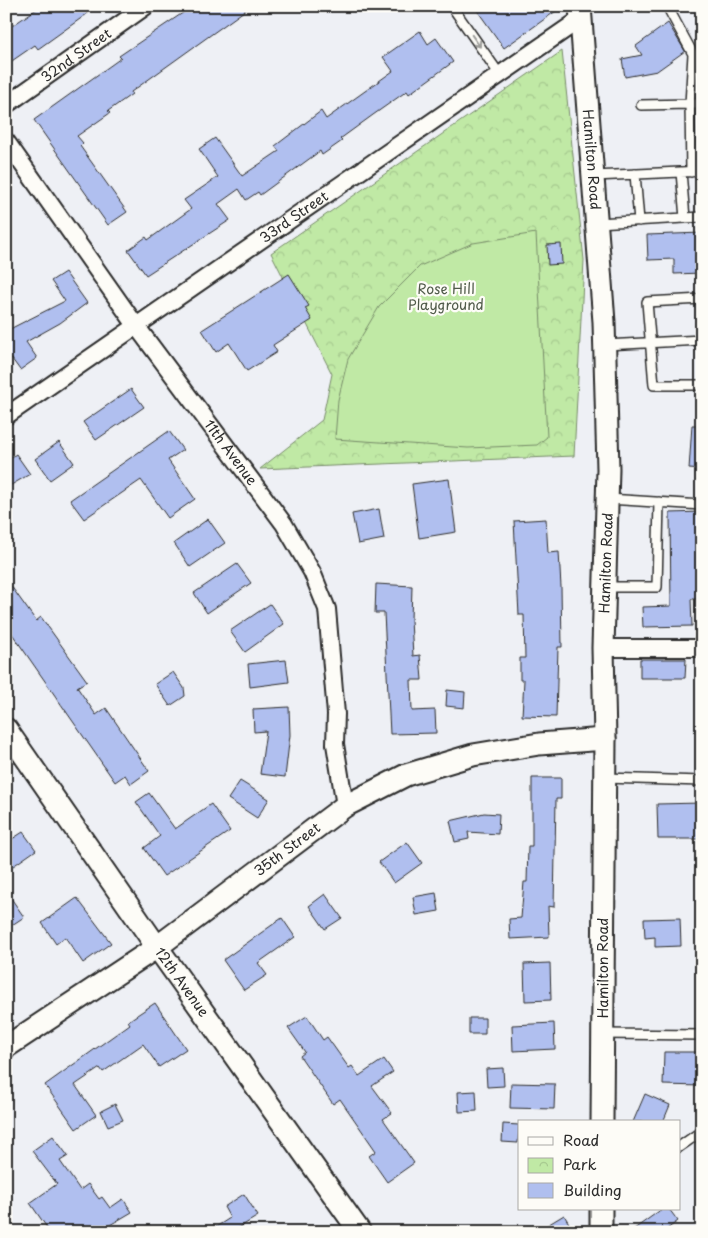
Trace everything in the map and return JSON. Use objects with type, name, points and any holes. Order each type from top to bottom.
[{"type":"street","name":"32nd Street","points":[[6,105],[146,6]]},
{"type":"street","name":"33rd Street","points":[[6,416],[500,75],[581,12]]},
{"type":"street","name":"Hamilton Road","points":[[581,12],[605,345],[607,499],[603,648],[605,739],[602,1120]]},
{"type":"street","name":"11th Avenue","points":[[6,141],[137,327],[284,524],[312,572],[327,608],[336,714],[335,744],[345,806]]},
{"type":"street","points":[[603,648],[702,648]]},
{"type":"street","name":"12th Avenue","points":[[6,729],[157,947],[360,1232]]},
{"type":"street","name":"35th Street","points":[[6,1047],[157,947],[345,806],[406,775],[473,755],[539,744],[605,739]]},
{"type":"street","points":[[601,1210],[601,1232]]},
{"type":"lane","points":[[453,6],[500,75]]},
{"type":"lane","points":[[667,6],[693,54],[690,104],[691,172]]},
{"type":"lane","points":[[641,104],[702,104]]},
{"type":"lane","points":[[681,172],[685,218]]},
{"type":"lane","points":[[594,176],[702,172]]},
{"type":"lane","points":[[635,174],[639,221]]},
{"type":"lane","points":[[597,223],[702,217]]},
{"type":"lane","points":[[702,299],[647,302],[654,385],[702,386]]},
{"type":"lane","points":[[605,345],[702,340]]},
{"type":"lane","points":[[607,499],[702,505]]},
{"type":"lane","points":[[605,587],[657,587],[660,502]]},
{"type":"lane","points":[[604,778],[702,781]]},
{"type":"lane","points":[[602,1034],[702,1035]]},
{"type":"lane","points":[[680,1146],[702,1131]]},
{"type":"green space","name":"Rose Hill Playground","points":[[562,51],[584,260],[574,456],[260,469],[322,420],[332,374],[271,253]]},
{"type":"green space","points":[[536,233],[547,437],[537,445],[468,448],[335,439],[338,400],[348,359],[379,307],[420,266],[473,243]]},
{"type":"building","points":[[41,6],[82,6],[87,14],[38,49],[35,45],[6,65],[6,30]]},
{"type":"building","points":[[193,6],[251,6],[131,92],[132,94],[108,111],[110,113],[77,136],[83,143],[80,146],[127,212],[108,225],[34,120],[121,58],[119,56]]},
{"type":"building","points":[[474,6],[563,6],[504,48]]},
{"type":"building","points":[[668,23],[685,51],[657,71],[625,77],[622,59],[642,55],[636,46]]},
{"type":"building","points":[[420,31],[428,44],[436,38],[453,62],[409,94],[407,91],[373,115],[322,155],[320,151],[260,195],[258,192],[246,200],[239,189],[218,204],[230,220],[146,275],[128,250],[146,237],[148,240],[191,209],[184,200],[218,177],[199,149],[215,138],[242,176],[279,151],[275,146],[321,111],[326,119],[393,71],[383,57]]},
{"type":"building","points":[[702,233],[702,273],[674,274],[674,259],[648,260],[647,235]]},
{"type":"building","points":[[561,244],[562,264],[548,265],[547,245]]},
{"type":"building","points":[[65,272],[87,303],[60,323],[26,342],[37,358],[20,370],[6,351],[6,331],[65,301],[51,281]]},
{"type":"building","points":[[289,274],[309,306],[305,308],[312,320],[273,345],[277,352],[247,371],[229,343],[216,352],[202,330]]},
{"type":"building","points":[[131,389],[144,407],[96,440],[83,422]]},
{"type":"building","points":[[692,425],[702,425],[702,470],[689,469]]},
{"type":"building","points":[[169,431],[183,450],[168,460],[195,499],[168,518],[141,480],[84,519],[70,500]]},
{"type":"building","points":[[59,442],[74,463],[50,480],[35,459]]},
{"type":"building","points":[[16,454],[30,474],[6,488],[6,461]]},
{"type":"building","points":[[449,479],[456,532],[419,538],[412,484]]},
{"type":"building","points":[[379,509],[384,539],[358,544],[352,514]]},
{"type":"building","points":[[702,512],[702,599],[691,599],[692,626],[643,627],[642,607],[671,606],[670,513]]},
{"type":"building","points":[[208,519],[225,543],[190,567],[174,543]]},
{"type":"building","points":[[546,519],[548,553],[559,552],[561,587],[562,647],[558,647],[556,717],[522,716],[524,680],[520,680],[520,658],[525,658],[524,615],[519,615],[514,521]]},
{"type":"building","points":[[237,564],[251,583],[207,613],[194,593]]},
{"type":"building","points":[[6,579],[36,621],[41,617],[87,681],[77,687],[96,715],[106,708],[149,771],[131,784],[125,775],[115,782],[6,625]]},
{"type":"building","points":[[376,584],[412,586],[413,656],[420,655],[422,680],[411,680],[412,711],[435,710],[436,733],[390,734],[384,613],[375,613]]},
{"type":"building","points":[[270,604],[284,624],[245,652],[230,631]]},
{"type":"building","points":[[640,659],[686,659],[685,678],[640,678]]},
{"type":"building","points":[[286,660],[289,682],[250,687],[248,664]]},
{"type":"building","points":[[173,672],[184,688],[185,696],[170,706],[155,684]]},
{"type":"building","points":[[447,690],[465,692],[464,708],[446,706]]},
{"type":"building","points":[[289,707],[290,735],[285,777],[260,774],[266,731],[254,732],[253,709]]},
{"type":"building","points":[[532,778],[561,778],[561,799],[556,799],[554,907],[548,906],[549,937],[510,939],[509,919],[521,918],[524,882],[527,882],[528,846],[532,846]]},
{"type":"building","points":[[240,781],[269,799],[257,818],[228,799]]},
{"type":"building","points":[[149,793],[175,829],[211,804],[230,831],[164,876],[144,848],[160,836],[136,802]]},
{"type":"building","points":[[702,803],[702,839],[658,839],[657,804]]},
{"type":"building","points":[[484,813],[499,814],[498,834],[468,832],[469,839],[455,842],[450,821]]},
{"type":"building","points":[[23,832],[36,850],[6,871],[6,843]]},
{"type":"building","points":[[407,842],[422,863],[394,883],[379,862]]},
{"type":"building","points":[[6,891],[24,917],[6,929]]},
{"type":"building","points":[[436,893],[439,911],[416,915],[413,897]]},
{"type":"building","points":[[325,894],[342,918],[325,929],[309,906]]},
{"type":"building","points":[[77,898],[111,943],[83,963],[65,937],[56,944],[42,923]]},
{"type":"building","points":[[282,918],[295,937],[258,963],[267,975],[244,990],[223,960]]},
{"type":"building","points":[[680,918],[681,946],[655,947],[655,937],[645,938],[644,919]]},
{"type":"building","points":[[550,963],[551,1000],[525,1001],[524,964]]},
{"type":"building","points":[[155,1003],[186,1049],[159,1067],[143,1044],[103,1072],[100,1068],[75,1085],[96,1115],[76,1129],[45,1085],[130,1024],[128,1021]]},
{"type":"building","points":[[307,1016],[323,1040],[327,1037],[349,1068],[352,1066],[359,1076],[384,1059],[393,1072],[372,1086],[392,1113],[383,1119],[414,1163],[387,1182],[369,1156],[376,1151],[340,1099],[333,1104],[300,1056],[305,1052],[288,1028]]},
{"type":"building","points":[[469,1018],[485,1018],[485,1034],[469,1034]]},
{"type":"building","points":[[554,1023],[555,1049],[513,1051],[512,1025]]},
{"type":"building","points":[[664,1052],[702,1052],[702,1086],[663,1085]]},
{"type":"building","points":[[503,1068],[504,1086],[487,1087],[486,1069]]},
{"type":"building","points":[[511,1083],[555,1084],[554,1109],[510,1108]]},
{"type":"building","points":[[476,1091],[477,1111],[459,1112],[458,1092]]},
{"type":"building","points":[[645,1094],[670,1105],[664,1120],[634,1120]]},
{"type":"building","points":[[115,1104],[123,1120],[108,1126],[101,1111]]},
{"type":"building","points":[[503,1124],[518,1125],[518,1143],[502,1142]]},
{"type":"building","points":[[53,1136],[68,1156],[60,1161],[80,1190],[88,1184],[99,1199],[102,1197],[110,1208],[123,1199],[132,1212],[98,1232],[50,1232],[30,1203],[57,1184],[32,1151]]},
{"type":"building","points":[[244,1194],[258,1216],[232,1232],[208,1232],[230,1218],[224,1207]]},
{"type":"building","points":[[661,1210],[670,1210],[678,1221],[663,1232],[630,1232]]},
{"type":"building","points":[[564,1215],[574,1232],[536,1232]]}]
